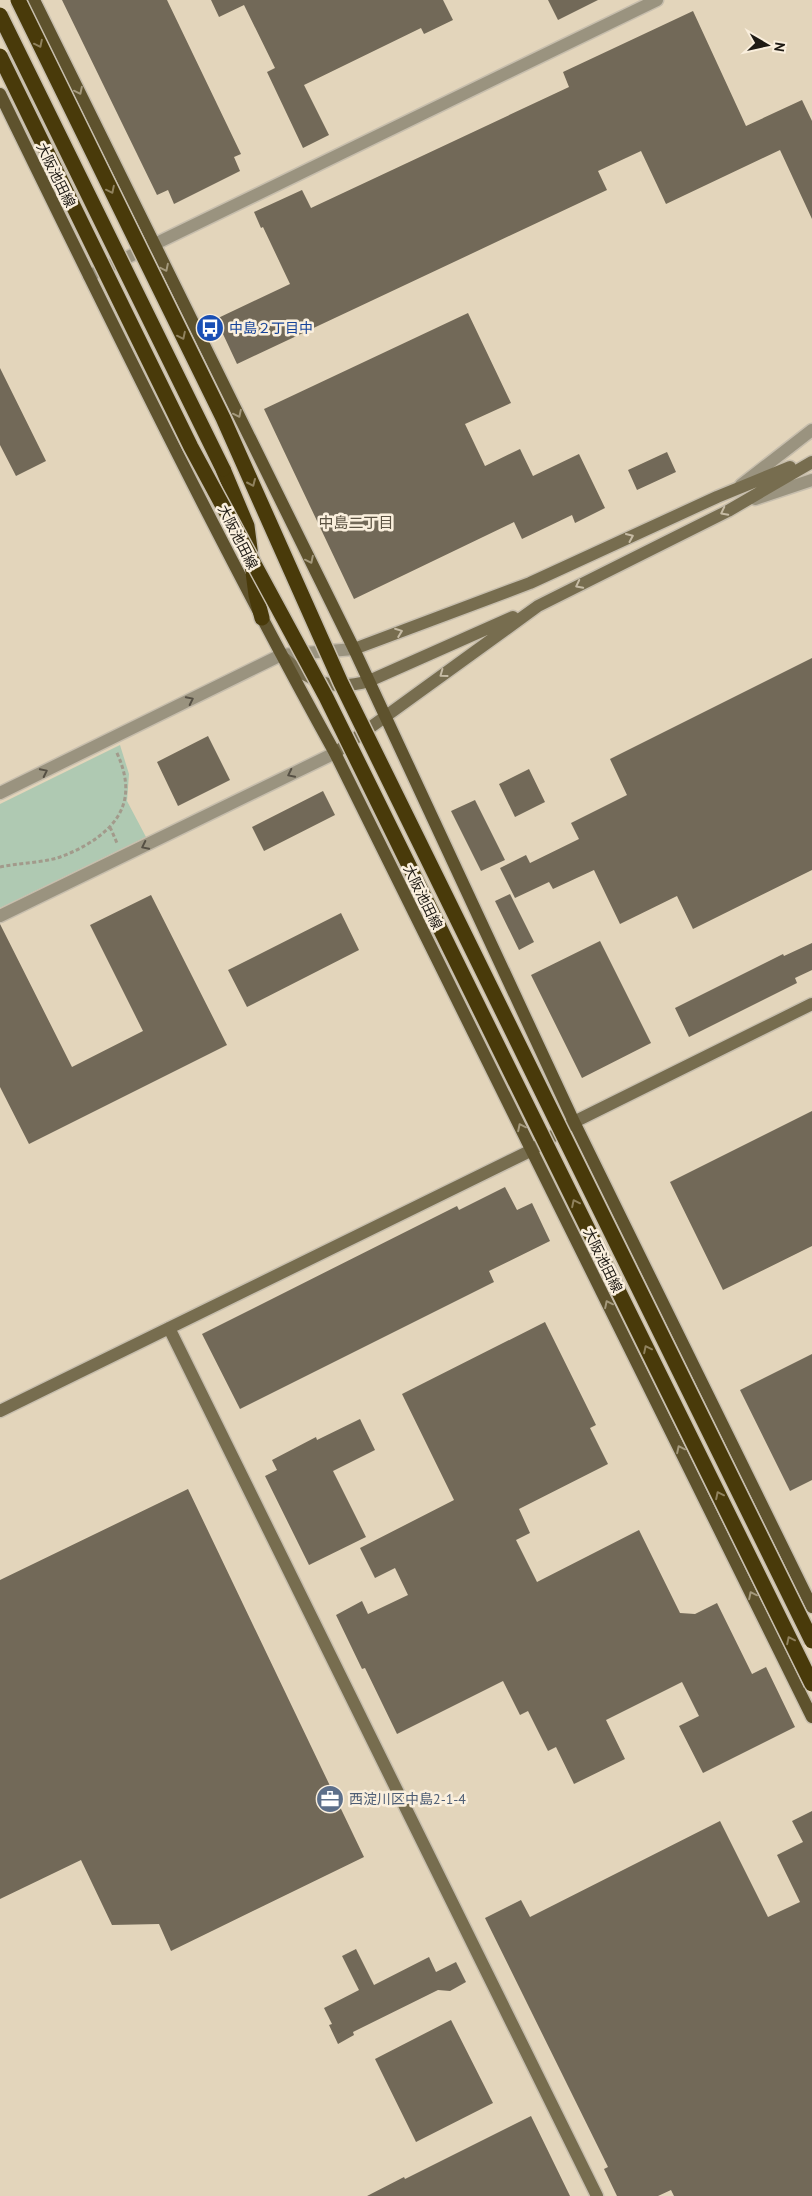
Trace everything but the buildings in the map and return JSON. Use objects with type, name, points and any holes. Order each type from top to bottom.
[{"type":"highway","points":[[18,0],[223,418],[341,683],[812,1641]]},
{"type":"highway","points":[[0,15],[223,469],[247,526],[256,595],[262,618]]},
{"type":"highway","points":[[0,56],[191,447],[326,697],[812,1684]]},
{"type":"main road","points":[[34,0],[354,649],[574,1122],[812,1607]]},
{"type":"main road","name":"大阪池田線","points":[[0,94],[89,276],[262,618],[335,753],[812,1717]]},
{"type":"street","points":[[89,276],[657,0]]},
{"type":"street","points":[[734,490],[812,430]]},
{"type":"street","points":[[0,793],[281,655],[354,649],[530,583],[734,490],[812,458]]},
{"type":"street","points":[[281,655],[300,673],[322,683],[347,686],[369,682],[538,606],[741,503],[812,462]]},
{"type":"street","points":[[741,503],[812,480]]},
{"type":"street","points":[[0,916],[335,753],[538,606]]},
{"type":"street","points":[[0,1411],[532,1150],[574,1122],[812,1004]]},
{"type":"street","points":[[169,1328],[597,2196]]},
{"type":"path","points":[[0,867],[57,858],[104,834],[123,806],[126,784],[122,762],[110,739]]},
{"type":"path","points":[[110,827],[115,838]]},
{"type":"shaded area","points":[[0,0],[812,0],[812,2196],[0,2196]]},
{"type":"green space","points":[[120,745],[129,774],[127,801],[146,837],[0,908],[0,804]]},
{"type":"place","name":"中島２丁目中","points":[[210,328]]},
{"type":"place","name":"西淀川区中島2-1-4","points":[[330,1799]]},
{"type":"district","name":"中島二丁目","points":[[356,523]]}]
